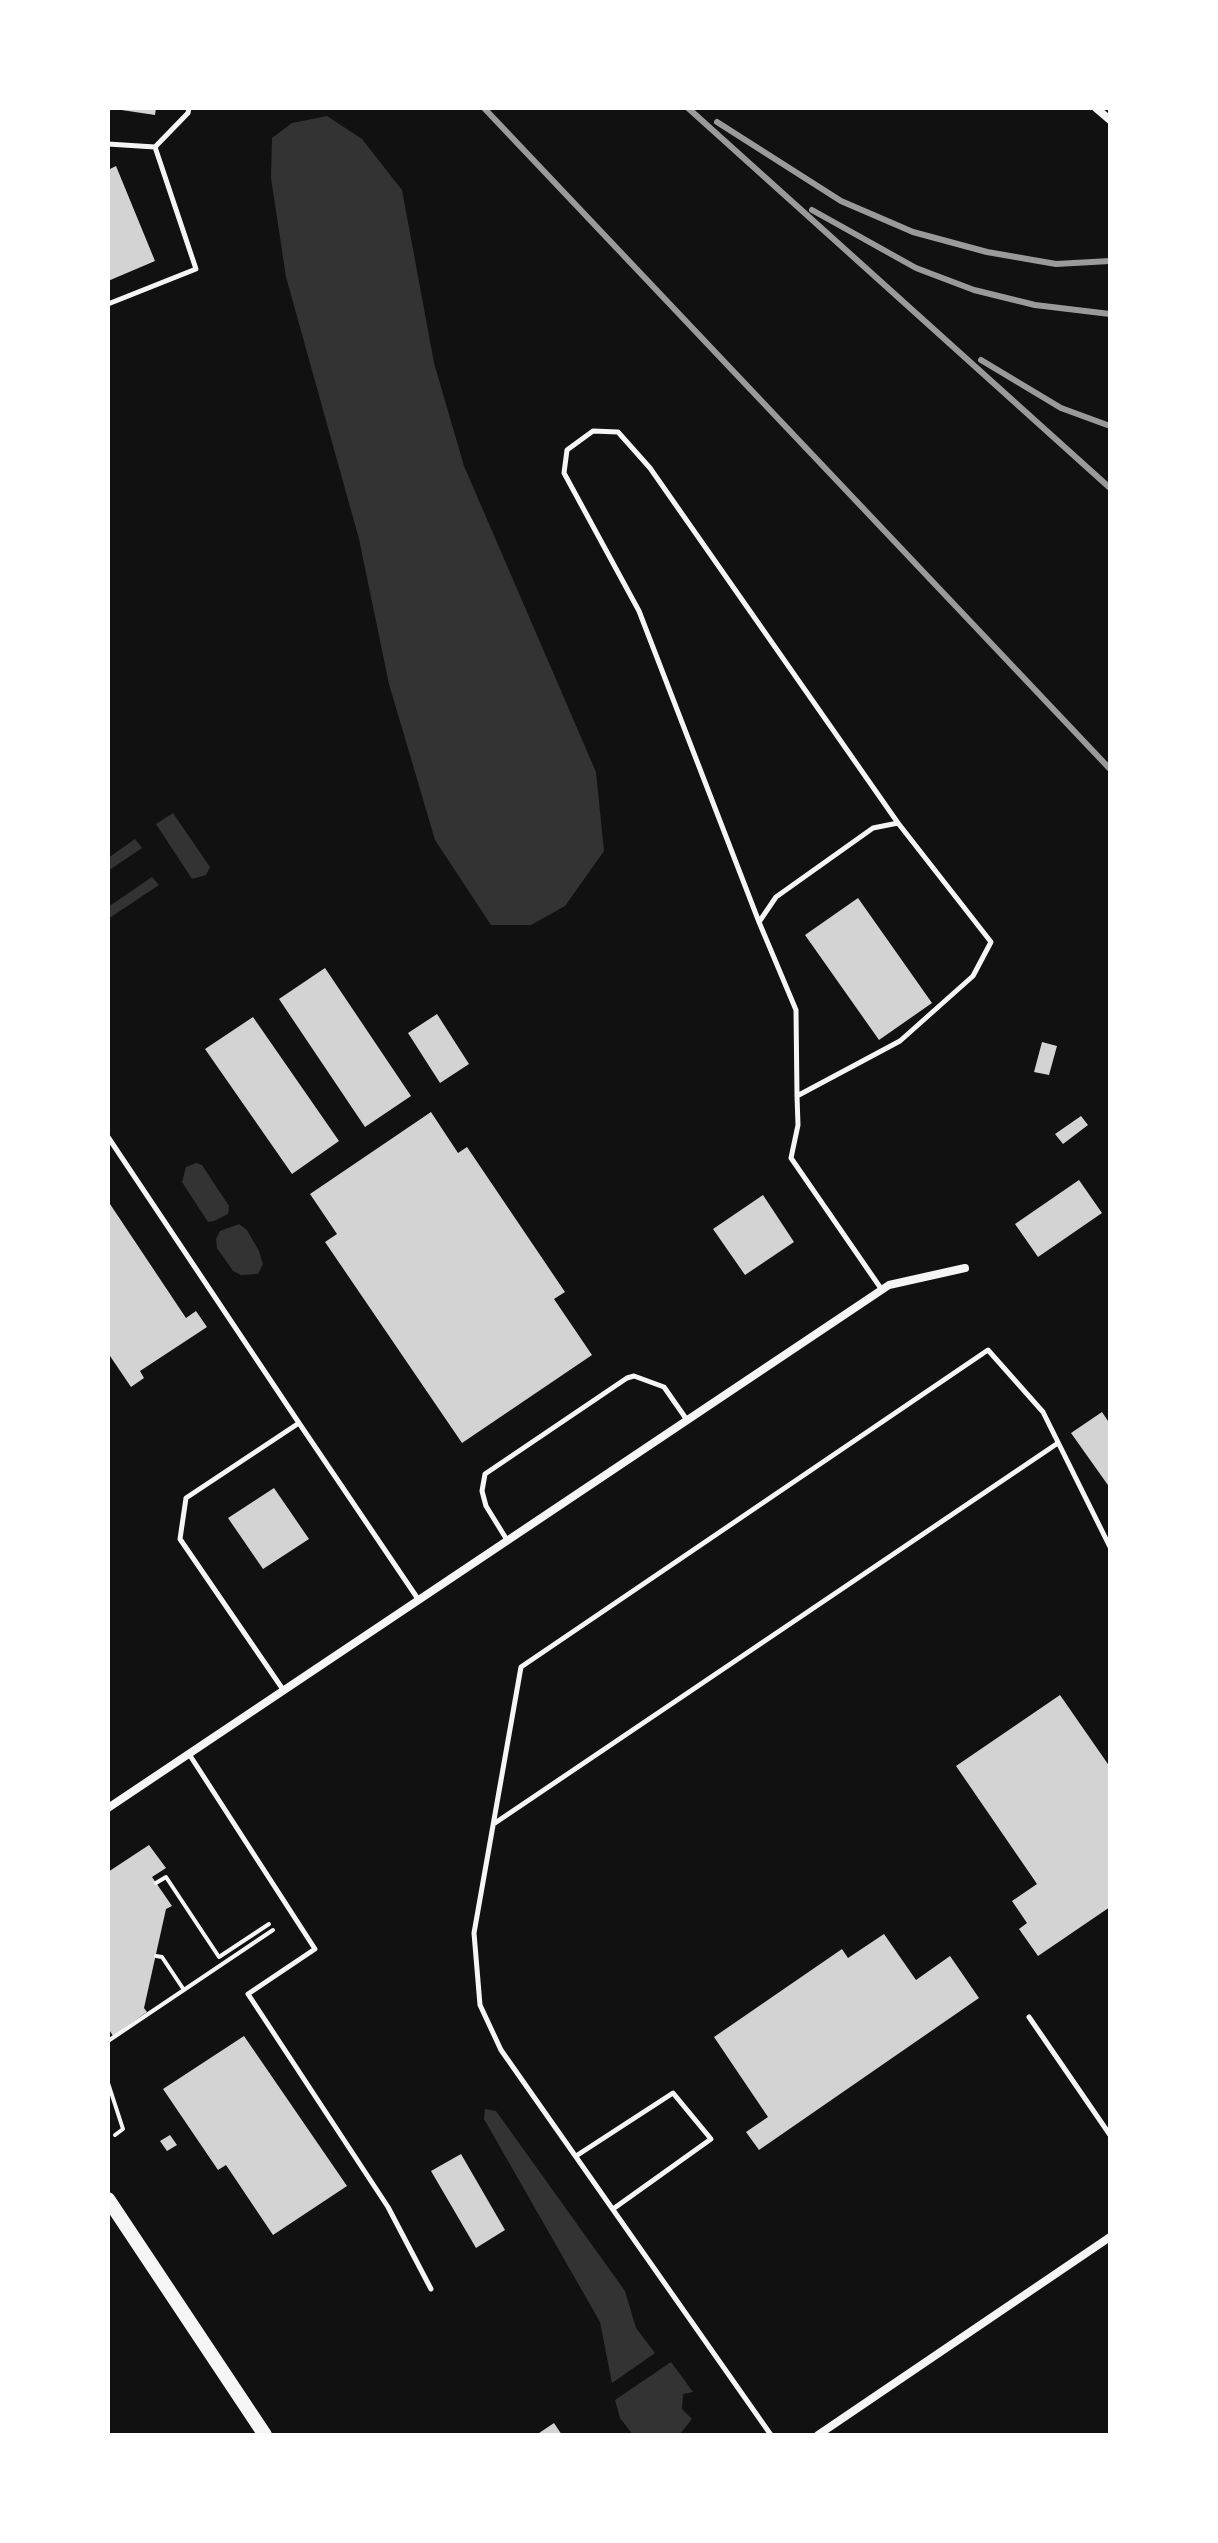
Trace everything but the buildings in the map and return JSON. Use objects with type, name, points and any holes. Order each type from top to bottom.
[{"type":"main road","points":[[108,2199],[265,2435]]},
{"type":"street","points":[[1096,108],[1110,120]]},
{"type":"street","points":[[108,1808],[889,1285],[965,1268]]},
{"type":"street","points":[[818,2435],[1110,2237]]},
{"type":"lane","points":[[108,144],[155,147],[188,113],[189,108]]},
{"type":"lane","points":[[108,304],[196,269],[155,147]]},
{"type":"lane","points":[[797,1096],[900,1041],[973,976],[991,942],[898,823],[642,459],[618,432],[593,431],[567,450],[564,473],[639,611],[796,1010],[797,1096],[798,1125],[791,1158],[882,1290]]},
{"type":"lane","points":[[759,922],[776,897],[873,828],[898,823]]},
{"type":"lane","points":[[108,1137],[419,1600]]},
{"type":"lane","points":[[771,2435],[501,2050],[480,2005],[474,1933],[521,1667],[988,1350],[1043,1412],[1110,1547]]},
{"type":"lane","points":[[507,1541],[486,1506],[482,1491],[485,1474],[627,1378],[634,1376],[664,1387],[687,1420]]},
{"type":"lane","points":[[284,1691],[180,1539],[186,1498],[299,1423]]},
{"type":"lane","points":[[494,1823],[1058,1443]]},
{"type":"lane","points":[[189,1754],[315,1949],[248,1994],[388,2207],[431,2289]]},
{"type":"lane","points":[[1029,2017],[1110,2135]]},
{"type":"lane","points":[[576,2156],[673,2093],[711,2139],[613,2209]]},
{"type":"path","points":[[156,1883],[166,1877],[219,1957],[269,1924]]},
{"type":"path","points":[[108,2041],[273,1930]]},
{"type":"path","points":[[223,1955],[228,1961]]},
{"type":"path","points":[[156,1956],[162,1957],[184,1990]]},
{"type":"path","points":[[108,2083],[123,2129],[115,2135]]},
{"type":"shaded area","points":[[327,116],[362,139],[402,190],[434,363],[464,466],[596,772],[604,851],[565,906],[531,925],[491,925],[435,840],[389,684],[359,539],[286,277],[271,178],[272,138],[292,123]]},
{"type":"shaded area","points":[[173,813],[210,867],[206,875],[192,879],[156,824]]},
{"type":"shaded area","points":[[135,839],[142,848],[108,871],[108,858]]},
{"type":"shaded area","points":[[152,877],[159,885],[108,919],[108,907]]},
{"type":"shaded area","points":[[196,1163],[202,1165],[229,1206],[228,1214],[214,1221],[208,1222],[182,1182],[186,1167]]},
{"type":"shaded area","points":[[239,1224],[247,1230],[259,1251],[263,1264],[258,1274],[241,1275],[233,1271],[217,1248],[216,1239],[220,1231]]},
{"type":"shaded area","points":[[485,2109],[496,2111],[625,2291],[636,2328],[655,2353],[612,2383],[600,2322],[484,2119]]},
{"type":"shaded area","points":[[671,2362],[693,2392],[683,2394],[682,2409],[692,2419],[679,2435],[633,2435],[620,2418],[615,2400]]},
{"type":"railway","points":[[484,108],[1110,769]]},
{"type":"railway","points":[[688,108],[1110,488]]},
{"type":"railway","points":[[717,122],[841,201],[913,232],[987,252],[1056,264],[1110,261]]},
{"type":"railway","points":[[812,210],[916,268],[974,290],[1035,305],[1110,314]]},
{"type":"railway","points":[[981,360],[1061,408],[1110,426]]}]
